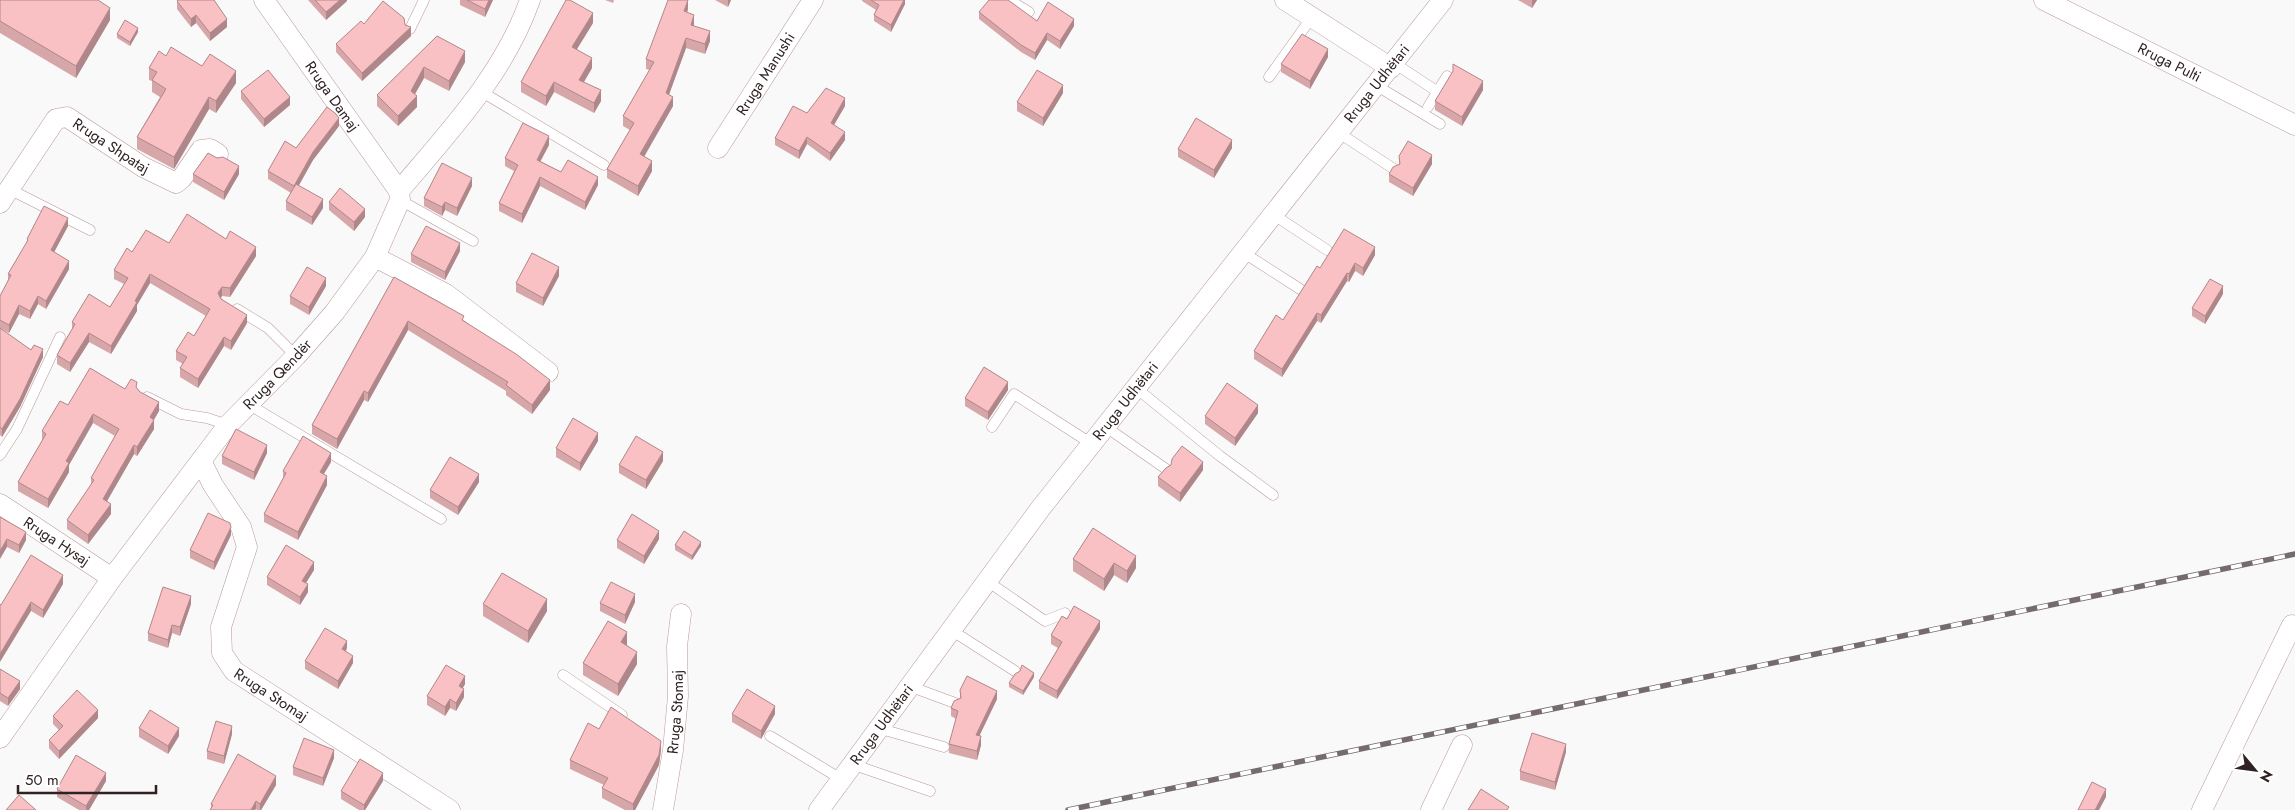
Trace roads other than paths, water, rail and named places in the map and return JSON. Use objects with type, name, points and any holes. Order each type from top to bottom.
[{"type":"street","name":"Rruga Damaj","points":[[264,0],[400,196]]},
{"type":"street","name":"Rruga Qendër","points":[[0,738],[112,578],[228,426],[296,356],[334,312],[376,257],[400,196],[482,92],[525,16],[530,0]]},
{"type":"street","name":"Rruga Manushi","points":[[718,148],[812,0]]},
{"type":"street","points":[[1285,0],[1393,65]]},
{"type":"street","name":"Rruga Udhëtari","points":[[819,810],[987,581],[1092,444],[1377,86],[1443,0]]},
{"type":"street","name":"Rruga Pulti","points":[[2044,0],[2295,125]]},
{"type":"street","name":"Rruga Shpataj","points":[[5,196],[50,125],[56,119],[67,117],[143,167],[176,183],[182,178],[201,150],[210,149],[218,154]]},
{"type":"street","points":[[376,257],[446,294],[548,372]]},
{"type":"street","name":"Rruga Stomaj","points":[[201,461],[213,484],[242,527],[247,548],[221,628],[222,653],[234,671],[450,810]]},
{"type":"street","name":"Rruga Hysaj","points":[[0,504],[112,578]]},
{"type":"street","name":"Rruga Stomaj","points":[[663,810],[669,748],[678,696],[677,646],[681,614]]},
{"type":"street","points":[[2202,810],[2293,624]]},
{"type":"street","points":[[1431,810],[1462,745]]},
{"type":"lane","points":[[410,29],[424,0]]},
{"type":"lane","points":[[1009,0],[1029,12]]},
{"type":"lane","points":[[1269,77],[1312,18]]},
{"type":"lane","points":[[1393,65],[1438,92]]},
{"type":"lane","points":[[1428,107],[1447,76]]},
{"type":"lane","points":[[1377,86],[1440,124]]},
{"type":"lane","points":[[482,92],[604,165]]},
{"type":"lane","points":[[1339,133],[1394,168]]},
{"type":"lane","points":[[5,196],[90,230]]},
{"type":"lane","points":[[400,196],[472,241]]},
{"type":"lane","points":[[1274,215],[1327,250]]},
{"type":"lane","points":[[1244,253],[1300,289]]},
{"type":"lane","points":[[225,302],[268,328],[296,356]]},
{"type":"lane","points":[[0,455],[17,429],[60,337]]},
{"type":"lane","points":[[1136,388],[1220,456],[1273,495]]},
{"type":"lane","points":[[143,394],[181,414],[207,418],[228,426]]},
{"type":"lane","points":[[992,427],[1014,394],[1092,444]]},
{"type":"lane","points":[[248,404],[441,518]]},
{"type":"lane","points":[[1106,427],[1166,469]]},
{"type":"lane","points":[[987,581],[1045,621],[1065,613]]},
{"type":"lane","points":[[951,630],[1015,671]]},
{"type":"lane","points":[[563,675],[634,723]]},
{"type":"lane","points":[[909,686],[955,703]]},
{"type":"lane","points":[[881,725],[888,731],[944,747]]},
{"type":"lane","points":[[770,736],[841,779]]},
{"type":"lane","points":[[854,762],[863,768],[930,791]]},
{"type":"railway","points":[[1068,810],[2295,554]]}]
